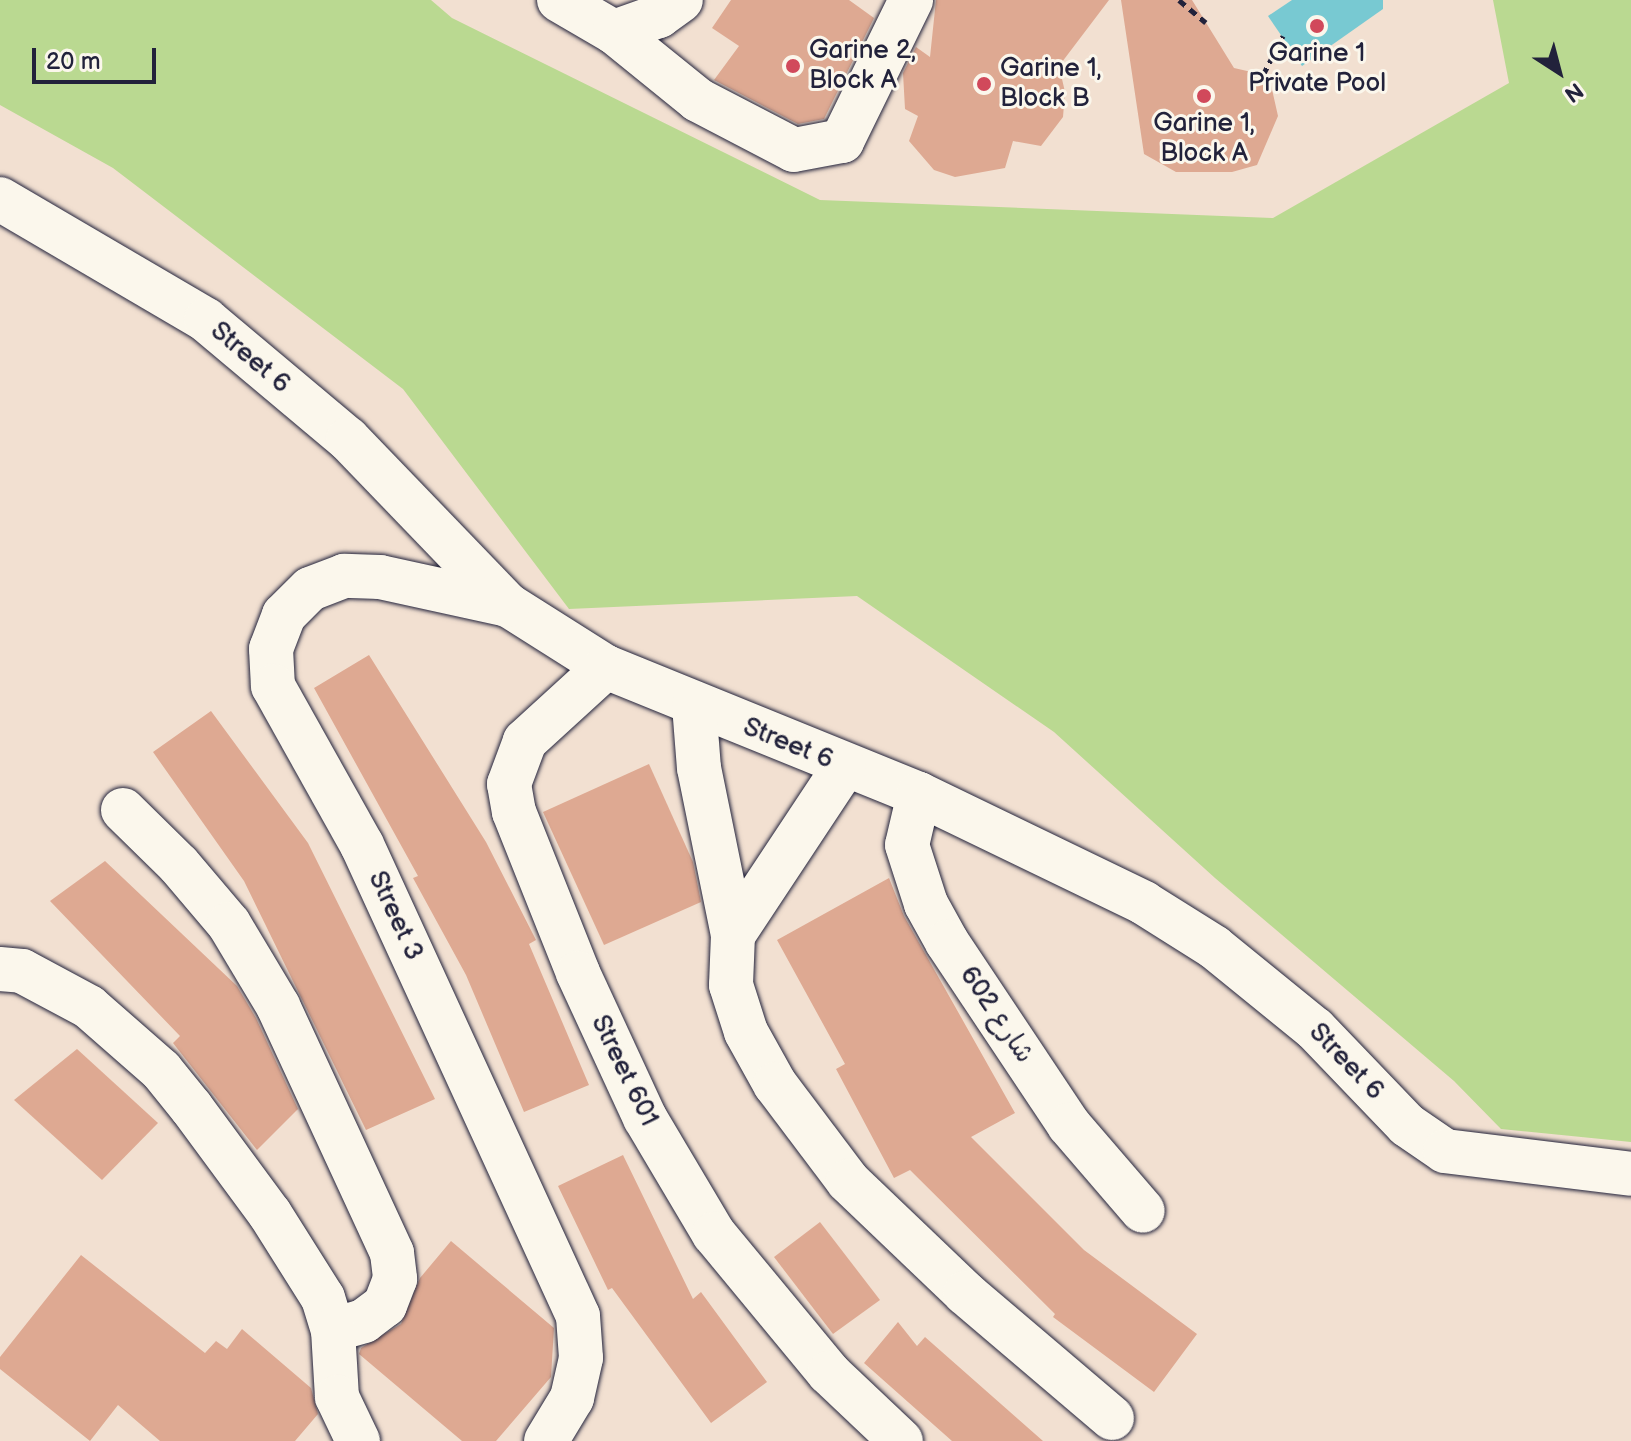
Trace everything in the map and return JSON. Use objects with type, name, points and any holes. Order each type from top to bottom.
[{"type":"street","points":[[559,0],[614,32],[698,100],[794,150],[842,141],[911,0]]},
{"type":"street","points":[[614,32],[659,16],[681,0]]},
{"type":"street","name":"Street 6","points":[[0,199],[206,320],[348,439],[508,605],[606,667],[844,767],[919,794],[1076,867],[1214,947],[1315,1029],[1407,1125],[1445,1151],[1631,1174]]},
{"type":"street","name":"Street 3","points":[[508,605],[380,577],[344,576],[310,589],[284,615],[271,649],[273,686],[362,845],[578,1316],[581,1358],[572,1398],[546,1441]]},
{"type":"street","name":"Street 601","points":[[606,667],[525,741],[509,784],[514,812],[578,973],[645,1118],[714,1234],[820,1363],[901,1441]]},
{"type":"street","points":[[694,705],[699,768],[733,935],[731,985],[746,1032],[775,1084],[848,1181],[965,1293],[1112,1418]]},
{"type":"street","points":[[733,935],[844,767]]},
{"type":"street","name":"شارع 602","points":[[919,794],[907,845],[926,904],[1069,1125],[1143,1211]]},
{"type":"street","points":[[123,810],[179,865],[229,924],[278,1006],[392,1253],[395,1279],[385,1305],[364,1321],[333,1330]]},
{"type":"street","points":[[0,969],[22,971],[89,1007],[161,1070],[270,1214],[323,1298],[333,1330],[337,1397],[358,1441]]},
{"type":"path","points":[[1179,0],[1206,23]]},
{"type":"path","points":[[1263,75],[1283,36]]},
{"type":"green space","points":[[0,0],[431,0],[452,18],[820,200],[1273,218],[1509,83],[1493,0],[1631,0],[1631,1142],[1501,1129],[1454,1081],[1215,878],[1054,732],[857,596],[569,609],[403,389],[113,168],[0,105]]},
{"type":"water","name":"Garine 1 Private Pool","points":[[1292,0],[1383,0],[1383,9],[1302,66],[1268,16]]},
{"type":"building","name":"Garine 2, Block A","points":[[731,0],[849,0],[874,18],[824,119],[798,124],[714,80],[739,46],[712,28]]},
{"type":"building","name":"Garine 1, Block B","points":[[936,0],[1109,0],[1059,66],[1065,92],[1063,117],[1041,146],[1013,141],[1005,168],[955,177],[934,170],[909,141],[918,116],[905,109],[903,73],[916,47],[930,57]]},
{"type":"building","name":"Garine 1, Block A","points":[[1121,0],[1192,0],[1234,68],[1269,76],[1278,116],[1257,165],[1232,172],[1176,172],[1144,154]]},
{"type":"building","points":[[369,655],[486,842],[536,940],[529,944],[589,1085],[524,1112],[466,975],[413,878],[418,876],[314,688]]},
{"type":"building","points":[[211,711],[308,843],[435,1099],[366,1130],[244,881],[153,752]]},
{"type":"building","points":[[649,764],[693,862],[701,902],[604,945],[543,812]]},
{"type":"building","points":[[105,861],[237,986],[256,1018],[298,1109],[257,1150],[173,1043],[180,1036],[50,901]]},
{"type":"building","points":[[889,878],[904,916],[1015,1113],[971,1137],[1084,1250],[1197,1334],[1154,1392],[1053,1317],[1055,1314],[910,1170],[894,1178],[836,1069],[845,1064],[777,940]]},
{"type":"building","points":[[77,1049],[158,1123],[102,1180],[14,1100]]},
{"type":"building","points":[[623,1155],[693,1299],[701,1292],[767,1382],[711,1423],[612,1288],[608,1290],[558,1186]]},
{"type":"building","points":[[820,1222],[880,1300],[833,1334],[774,1257]]},
{"type":"building","points":[[451,1241],[554,1328],[551,1377],[496,1441],[462,1441],[359,1354],[361,1348],[401,1324],[420,1278]]},
{"type":"building","points":[[81,1255],[205,1353],[216,1341],[227,1349],[242,1329],[311,1388],[318,1414],[295,1441],[160,1441],[118,1405],[90,1441],[0,1369],[0,1357]]},
{"type":"building","points":[[898,1322],[917,1346],[925,1337],[1043,1441],[952,1441],[864,1363]]},
{"type":"place","name":"Garine 1 Private Pool","points":[[1317,26]]},
{"type":"place","name":"Garine 2, Block A","points":[[793,66]]},
{"type":"place","name":"Garine 1, Block B","points":[[984,84]]},
{"type":"place","name":"Garine 1, Block A","points":[[1204,96]]}]
